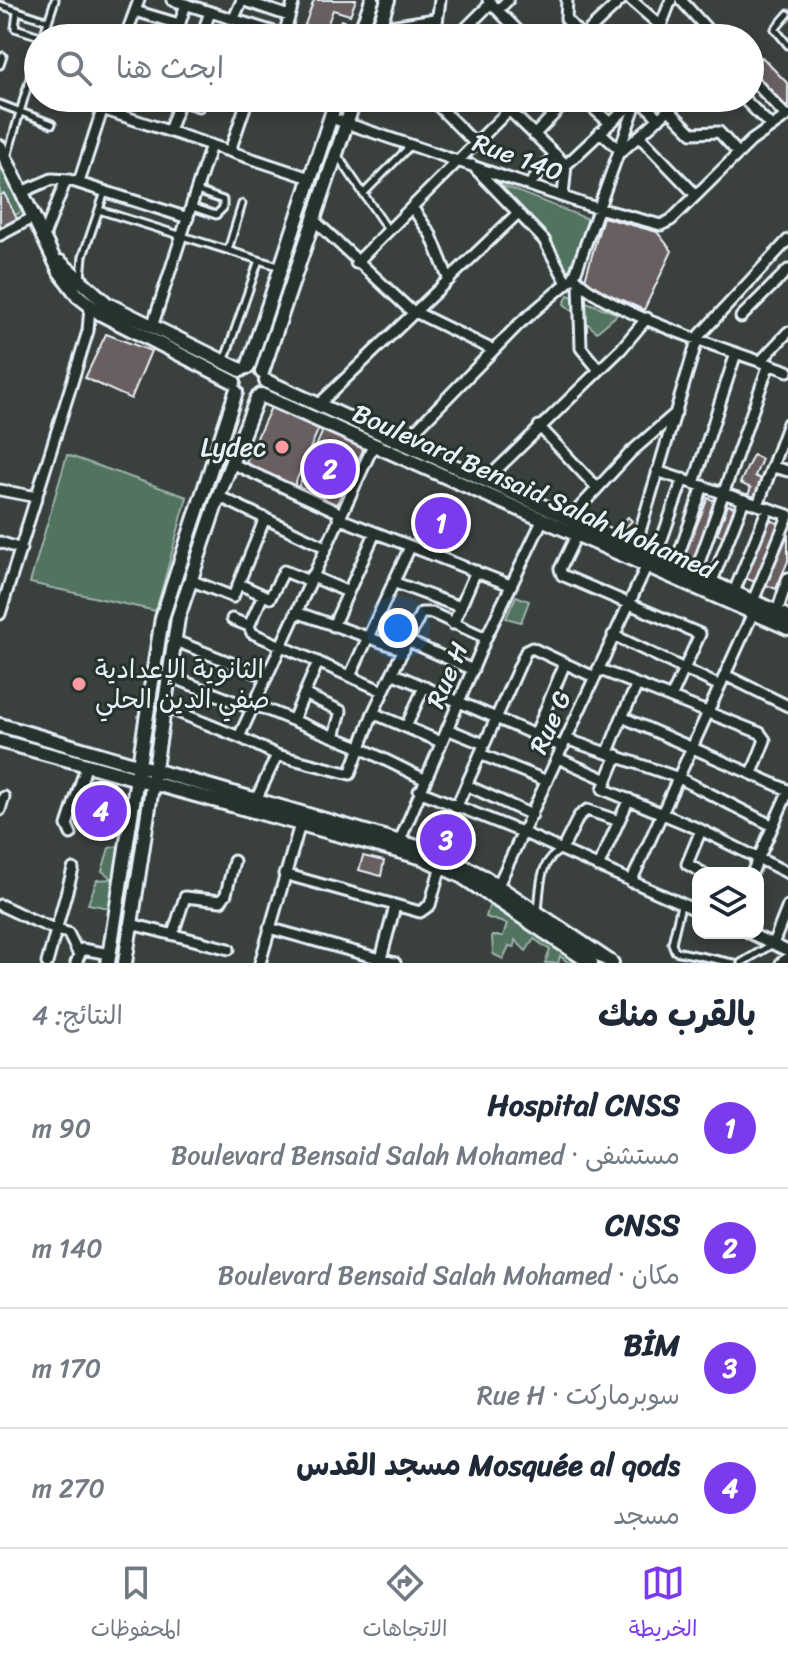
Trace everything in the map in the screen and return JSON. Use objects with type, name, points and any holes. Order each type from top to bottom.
[{"type":"street","points":[[130,24],[139,0]]},
{"type":"street","points":[[172,0],[247,24]]},
{"type":"street","points":[[234,18],[233,2],[245,0],[289,16]]},
{"type":"street","points":[[289,24],[294,0]]},
{"type":"street","points":[[363,24],[372,0]]},
{"type":"street","points":[[380,24],[388,0]]},
{"type":"street","points":[[436,24],[440,0]]},
{"type":"street","points":[[471,24],[492,4],[508,0]]},
{"type":"street","points":[[567,0],[566,19],[570,24]]},
{"type":"street","points":[[596,24],[621,0]]},
{"type":"street","points":[[631,0],[659,24]]},
{"type":"street","points":[[640,9],[648,0]]},
{"type":"street","points":[[662,24],[671,0]]},
{"type":"street","points":[[687,2],[704,24]]},
{"type":"street","points":[[135,11],[179,24],[186,4]]},
{"type":"street","points":[[492,4],[511,24]]},
{"type":"street","points":[[206,24],[210,12]]},
{"type":"street","points":[[414,24],[435,19]]},
{"type":"street","points":[[639,136],[695,194],[770,125],[787,115],[764,91]]},
{"type":"street","points":[[79,182],[101,112]]},
{"type":"street","points":[[111,112],[310,178]]},
{"type":"street","points":[[169,131],[176,112]]},
{"type":"street","points":[[230,151],[243,112]]},
{"type":"street","points":[[77,958],[82,949],[109,958],[162,618],[240,378],[332,112]]},
{"type":"street","name":"Rue 140","points":[[339,112],[347,121],[563,196],[664,224],[695,194]]},
{"type":"street","points":[[125,963],[173,640],[218,496],[259,397],[350,112]]},
{"type":"street","points":[[448,112],[475,143]]},
{"type":"street","points":[[356,263],[507,112]]},
{"type":"street","points":[[511,112],[566,165]]},
{"type":"street","points":[[534,135],[554,112]]},
{"type":"street","points":[[599,112],[610,123]]},
{"type":"street","points":[[563,196],[566,165],[622,112]]},
{"type":"street","points":[[599,370],[581,348],[574,281],[633,112]]},
{"type":"street","points":[[652,112],[659,119]]},
{"type":"street","points":[[620,152],[667,112]]},
{"type":"street","points":[[671,112],[692,133],[719,132],[738,153]]},
{"type":"street","points":[[757,112],[770,125]]},
{"type":"street","points":[[600,132],[620,152]]},
{"type":"street","points":[[152,327],[211,145]]},
{"type":"street","points":[[0,147],[68,285],[99,305],[240,378]]},
{"type":"street","points":[[530,184],[555,154]]},
{"type":"street","points":[[470,163],[551,250],[574,281],[593,294],[647,318],[788,371]]},
{"type":"street","points":[[22,192],[52,179],[79,182],[188,218]]},
{"type":"street","points":[[44,236],[66,180]]},
{"type":"street","points":[[412,207],[431,235],[449,280]]},
{"type":"street","points":[[318,405],[517,214]]},
{"type":"street","points":[[0,235],[34,217]]},
{"type":"street","points":[[314,220],[356,263],[415,313],[493,350]]},
{"type":"street","points":[[635,548],[698,337],[788,240]]},
{"type":"street","points":[[55,257],[99,305],[224,362],[240,378]]},
{"type":"street","points":[[741,317],[786,277]]},
{"type":"street","points":[[402,444],[493,350],[574,281]]},
{"type":"street","points":[[0,614],[88,331],[99,305]]},
{"type":"street","points":[[486,480],[599,370],[647,318]]},
{"type":"street","points":[[695,574],[726,494],[765,363],[788,332]]},
{"type":"street","points":[[675,565],[736,353]]},
{"type":"street","name":"Boulevard Bensaid Salah Mohamed","points":[[782,614],[753,607],[734,592],[675,565],[651,561],[635,548],[402,444],[264,377],[240,378],[246,399],[259,397],[577,534],[651,561],[753,607],[788,628]]},
{"type":"street","points":[[569,519],[676,413]]},
{"type":"street","points":[[734,592],[788,423]]},
{"type":"street","points":[[539,426],[597,488]]},
{"type":"street","points":[[239,737],[374,444]]},
{"type":"street","points":[[231,463],[375,533],[510,585]]},
{"type":"street","points":[[773,467],[788,471]]},
{"type":"street","points":[[631,882],[725,675],[788,516],[657,471]]},
{"type":"street","name":"Rue G","points":[[496,891],[627,604],[651,561],[683,479]]},
{"type":"street","points":[[0,490],[37,497]]},
{"type":"street","points":[[218,496],[325,547]]},
{"type":"street","points":[[712,581],[744,500]]},
{"type":"street","points":[[190,580],[233,597],[265,518]]},
{"type":"street","name":"Rue H","points":[[398,845],[486,638],[543,519]]},
{"type":"street","points":[[333,626],[375,533]]},
{"type":"street","points":[[577,534],[560,574],[700,634],[671,698]]},
{"type":"street","points":[[0,542],[21,549]]},
{"type":"street","points":[[350,676],[410,547]]},
{"type":"street","points":[[239,584],[273,596],[284,571],[348,592]]},
{"type":"street","points":[[453,624],[476,571]]},
{"type":"street","points":[[782,614],[788,578]]},
{"type":"street","points":[[393,582],[460,607]]},
{"type":"street","points":[[249,626],[263,595]]},
{"type":"street","points":[[296,612],[473,670]]},
{"type":"street","points":[[163,706],[277,755],[347,775],[352,771],[373,713],[421,613],[432,613],[486,638]]},
{"type":"street","points":[[232,619],[249,626],[252,633],[383,691]]},
{"type":"street","points":[[613,635],[720,686]]},
{"type":"street","points":[[173,640],[267,677]]},
{"type":"street","points":[[456,808],[527,649],[709,710],[764,735],[764,744],[752,773]]},
{"type":"street","points":[[293,720],[318,662]]},
{"type":"street","points":[[535,735],[565,663]]},
{"type":"street","points":[[392,673],[535,735],[612,753],[679,778],[773,826]]},
{"type":"street","points":[[167,675],[293,720],[359,747],[424,779]]},
{"type":"street","points":[[725,675],[788,706]]},
{"type":"street","points":[[637,685],[622,717],[606,791],[701,830],[788,873]]},
{"type":"street","points":[[406,727],[424,687]]},
{"type":"street","points":[[304,694],[341,711],[334,737]]},
{"type":"street","points":[[373,713],[441,742]]},
{"type":"street","points":[[622,717],[788,791],[755,867]]},
{"type":"street","points":[[0,725],[139,766],[154,778],[448,857],[591,963]]},
{"type":"street","points":[[447,729],[547,781]]},
{"type":"street","points":[[0,741],[137,781],[154,778],[256,800],[301,819]]},
{"type":"street","points":[[256,800],[277,755]]},
{"type":"street","points":[[558,758],[607,780]]},
{"type":"street","points":[[71,834],[67,825],[86,767]]},
{"type":"street","points":[[466,785],[532,815]]},
{"type":"street","points":[[419,791],[524,833],[692,909]]},
{"type":"street","points":[[0,810],[4,797]]},
{"type":"street","points":[[598,867],[629,799]]},
{"type":"street","points":[[562,850],[579,816],[587,810],[619,821]]},
{"type":"street","points":[[260,963],[301,819]]},
{"type":"street","points":[[692,867],[687,864],[701,830]]},
{"type":"street","points":[[398,845],[537,913],[612,963]]},
{"type":"street","points":[[173,934],[185,897],[221,901],[226,894],[234,861]]},
{"type":"street","points":[[284,874],[420,912],[427,910],[441,866]]},
{"type":"street","points":[[47,963],[73,869]]},
{"type":"street","points":[[0,905],[73,937],[77,958]]},
{"type":"street","points":[[381,959],[395,906]]},
{"type":"street","points":[[773,944],[788,906]]},
{"type":"street","points":[[131,924],[229,949]]},
{"type":"street","points":[[269,928],[395,963]]},
{"type":"street","points":[[762,939],[788,951]]},
{"type":"street","points":[[781,963],[788,958]]},
{"type":"lane","points":[[47,24],[55,0]]},
{"type":"lane","points":[[0,5],[48,21]]},
{"type":"lane","points":[[17,12],[15,28],[24,31]]},
{"type":"lane","points":[[788,14],[775,29],[788,45]]},
{"type":"lane","points":[[0,65],[3,56]]},
{"type":"lane","points":[[7,160],[24,94]]},
{"type":"lane","points":[[0,104],[52,124]]},
{"type":"lane","points":[[363,194],[412,143]]},
{"type":"lane","points":[[337,154],[389,231]]},
{"type":"lane","points":[[81,284],[83,256],[106,191]]},
{"type":"lane","points":[[191,207],[216,215],[223,208],[223,200],[196,191]]},
{"type":"lane","points":[[228,250],[242,204]]},
{"type":"lane","points":[[99,210],[281,267]]},
{"type":"lane","points":[[224,362],[259,260]]},
{"type":"lane","points":[[537,913],[545,863],[551,854],[562,850]]},
{"type":"lane","points":[[681,904],[672,943],[675,951],[733,963]]},
{"type":"lane","points":[[741,963],[773,944]]},
{"type":"green space","points":[[0,149],[29,208],[0,223]]},
{"type":"green space","points":[[488,180],[588,219],[568,278],[554,248]]},
{"type":"green space","points":[[568,295],[618,314],[597,332],[564,304]]},
{"type":"green space","points":[[67,455],[187,497],[156,611],[30,583]]},
{"type":"green space","points":[[516,596],[529,601],[521,622],[506,618]]},
{"type":"green space","points":[[122,845],[109,908],[88,904],[97,880],[113,879],[102,871],[109,848]]},
{"type":"green space","points":[[490,903],[577,963],[569,963],[560,956],[558,963],[545,963],[550,950],[534,939],[526,951],[515,940],[514,947],[509,946],[503,959],[493,954],[492,936],[503,936],[507,924],[486,917]]},
{"type":"building","points":[[314,0],[356,0],[350,15],[333,10],[328,23],[330,24],[305,24]]},
{"type":"building","points":[[764,59],[788,84],[788,108],[764,84]]},
{"type":"building","points":[[4,193],[18,221],[0,230],[0,196]]},
{"type":"building","points":[[603,217],[657,232],[672,251],[644,310],[584,283]]},
{"type":"building","points":[[106,334],[151,351],[131,399],[85,378]]},
{"type":"building","name":"Lydec","points":[[271,407],[319,428],[294,486],[244,466]]},
{"type":"building","points":[[324,428],[364,448],[335,508],[297,490]]},
{"type":"building","points":[[753,455],[762,459],[755,476],[764,481],[756,500],[747,497],[751,488],[740,483]]},
{"type":"building","points":[[708,498],[718,502],[694,560],[684,556]]},
{"type":"building","points":[[728,505],[738,508],[727,538],[717,534]]},
{"type":"building","points":[[628,517],[632,521],[624,529],[620,525]]},
{"type":"building","points":[[770,520],[780,524],[755,582],[745,578]]},
{"type":"building","points":[[788,534],[788,561],[776,589],[766,585]]},
{"type":"building","points":[[363,856],[384,861],[381,876],[359,870]]},
{"type":"place","name":"Lydec","points":[[282,447]]},
{"type":"place","name":"CNSS","points":[[330,469]]},
{"type":"place","name":"Hospital CNSS","points":[[441,523]]},
{"type":"place","name":"الثانوية الإعدادية صفي الدين الحلي","points":[[79,684]]},
{"type":"place","name":"Mosquée al qods مسجد القدس","points":[[101,811]]},
{"type":"place","name":"BİM","points":[[446,840]]}]
